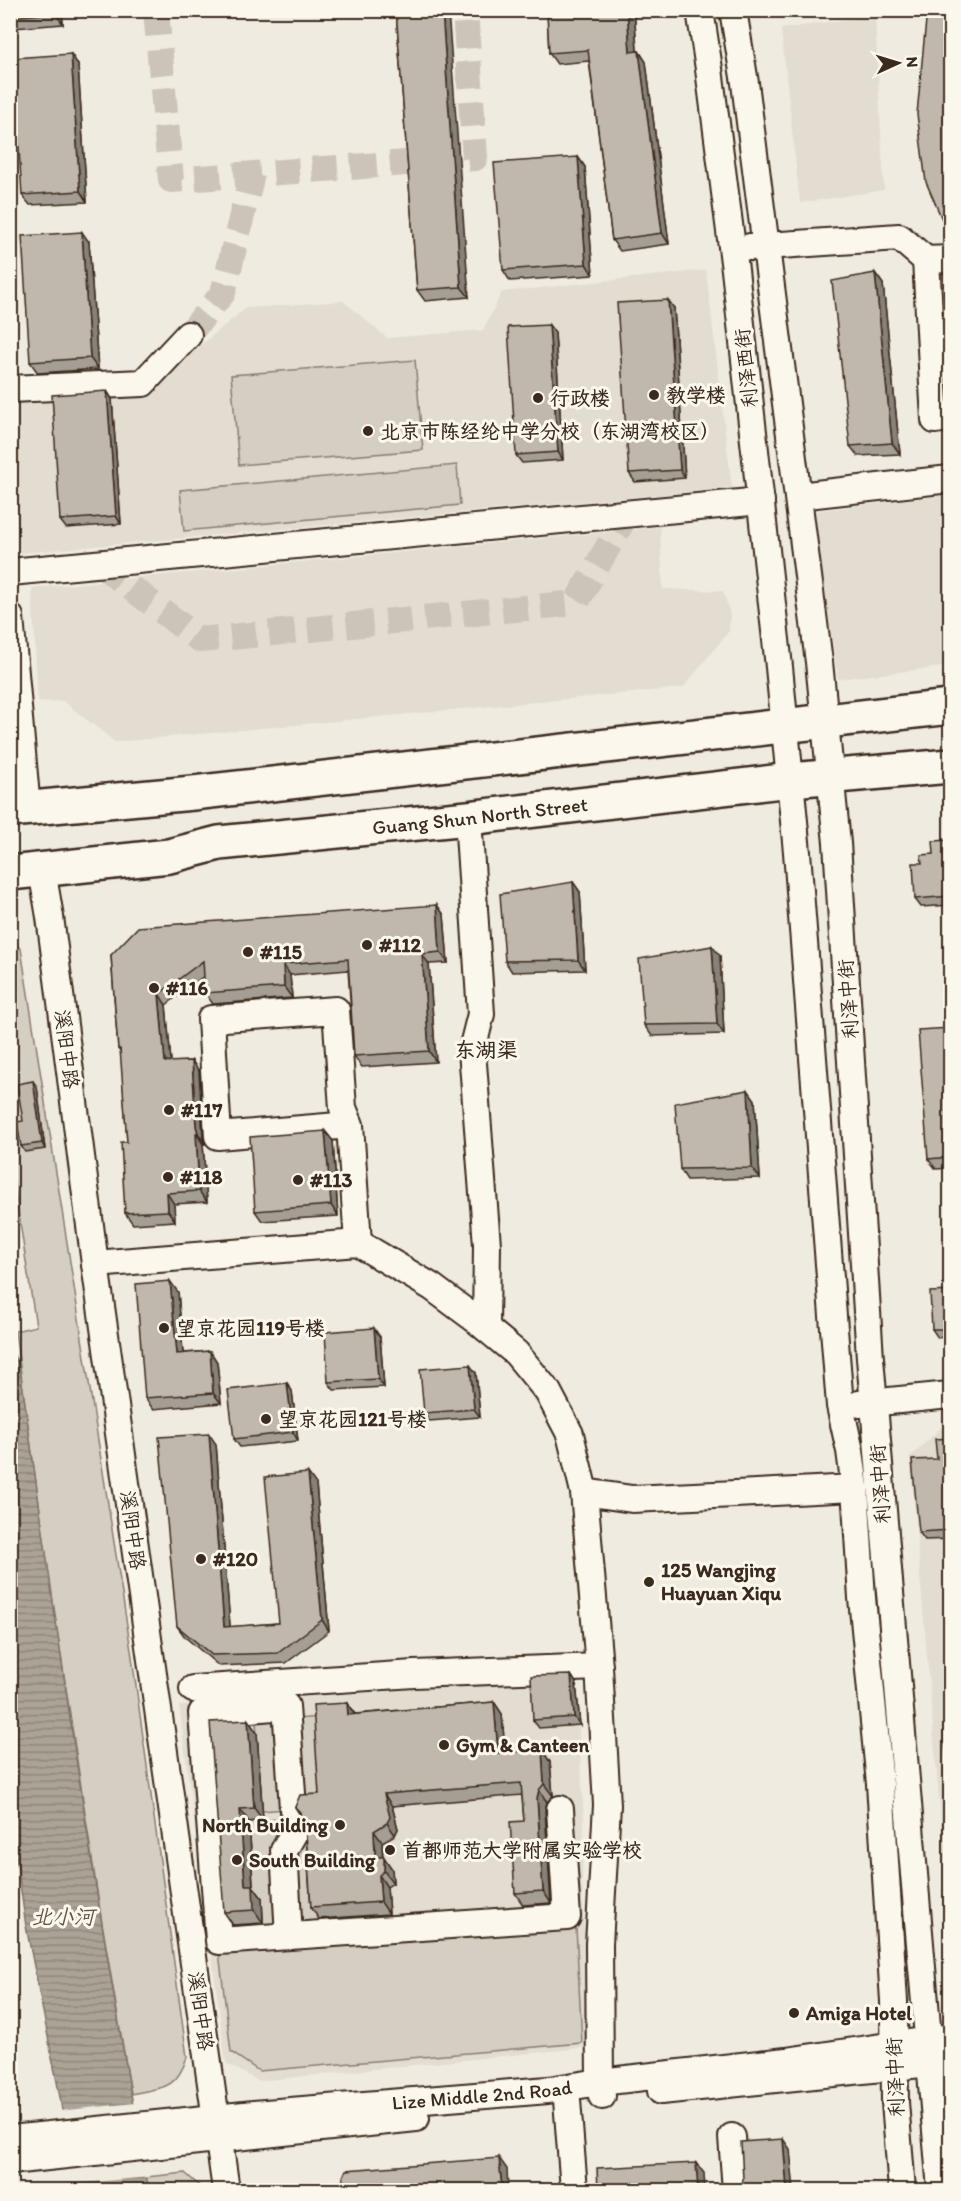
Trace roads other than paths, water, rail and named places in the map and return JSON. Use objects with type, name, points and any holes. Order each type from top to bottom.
[{"type":"main road","points":[[19,810],[193,793],[951,707]]},
{"type":"main road","name":"Guang Shun North Street","points":[[26,871],[169,856],[219,843],[468,818],[791,780],[951,766]]},
{"type":"street","name":"利泽西街","points":[[700,10],[732,248],[785,726]]},
{"type":"street","name":"利泽西街","points":[[733,10],[766,245],[825,721]]},
{"type":"street","points":[[732,248],[899,237],[938,260],[934,420],[951,418]]},
{"type":"street","points":[[10,389],[143,383],[188,335]]},
{"type":"street","points":[[798,496],[951,479]]},
{"type":"street","points":[[10,572],[761,501]]},
{"type":"street","points":[[10,617],[19,810]]},
{"type":"street","name":"利泽中街","points":[[825,721],[837,843],[874,1403],[900,1726],[940,2050],[941,2190]]},
{"type":"street","name":"利泽中街","points":[[785,726],[840,1406],[855,1488],[862,1598],[880,1784],[894,2001],[893,2057],[902,2190]]},
{"type":"street","points":[[468,818],[481,1014],[472,1050],[487,1245],[486,1328]]},
{"type":"street","name":"溪阳中路","points":[[26,871],[50,916],[94,1264],[226,2190]]},
{"type":"street","points":[[350,1125],[218,1136],[211,1019],[336,1010],[343,1108],[350,1125],[358,1243]]},
{"type":"street","points":[[94,1264],[358,1243],[432,1287],[486,1328],[516,1353],[548,1392],[570,1434],[584,1492],[599,1667],[607,1806],[599,1944],[601,2089]]},
{"type":"street","points":[[840,1406],[951,1395]]},
{"type":"street","points":[[584,1492],[632,1499],[855,1488]]},
{"type":"street","points":[[193,1689],[414,1674],[599,1667]]},
{"type":"street","points":[[289,1936],[284,1850],[294,1820],[286,1706],[202,1713],[214,1818],[219,1941],[567,1917],[560,1809]]},
{"type":"street","points":[[174,1820],[214,1818]]},
{"type":"street","name":"Lize Middle 2nd Road","points":[[10,2161],[54,2146],[549,2090],[601,2089],[786,2061],[893,2057],[940,2050]]},
{"type":"street","name":"Lize Middle 2nd Road","points":[[218,2128],[567,2100],[601,2089]]},
{"type":"street","points":[[567,2100],[574,2190]]},
{"type":"street","points":[[732,2137],[736,2190]]},
{"type":"street","name":"Lize Middle 2nd Road","points":[[10,2139],[54,2146]]},
{"type":"water","name":"北小河","points":[[10,1350],[19,1362],[95,1880],[149,2190],[74,2190],[60,2097],[26,1926],[10,1814]]},
{"type":"tunnel","points":[[156,10],[171,180],[475,158],[465,10]]},
{"type":"tunnel","points":[[188,335],[223,293],[252,174]]},
{"type":"tunnel","points":[[100,564],[200,640],[576,603],[626,515]]},
{"type":"place","name":"教学楼","points":[[654,395]]},
{"type":"place","name":"行政楼","points":[[538,398]]},
{"type":"place","name":"北京市陈经纶中学分校（东湖湾校区）","points":[[368,431]]},
{"type":"place","name":"#112","points":[[367,945]]},
{"type":"place","name":"#115","points":[[248,952]]},
{"type":"place","name":"#116","points":[[154,988]]},
{"type":"place","name":"#117","points":[[169,1110]]},
{"type":"place","name":"#118","points":[[168,1177]]},
{"type":"place","name":"#113","points":[[298,1180]]},
{"type":"place","name":"望京花园119号楼","points":[[164,1328]]},
{"type":"place","name":"望京花园121号楼","points":[[266,1419]]},
{"type":"place","name":"#120","points":[[201,1559]]},
{"type":"place","name":"125 Wangjing Huayuan Xiqu","points":[[649,1582]]},
{"type":"place","name":"Gym & Canteen","points":[[444,1745]]},
{"type":"place","name":"North Building","points":[[340,1825]]},
{"type":"place","name":"首都师范大学附属实验学校","points":[[390,1850]]},
{"type":"place","name":"South Building","points":[[237,1860]]},
{"type":"place","name":"Amiga Hotel","points":[[794,2013]]},
{"type":"district","name":"东湖渠","points":[[486,1050]]}]
